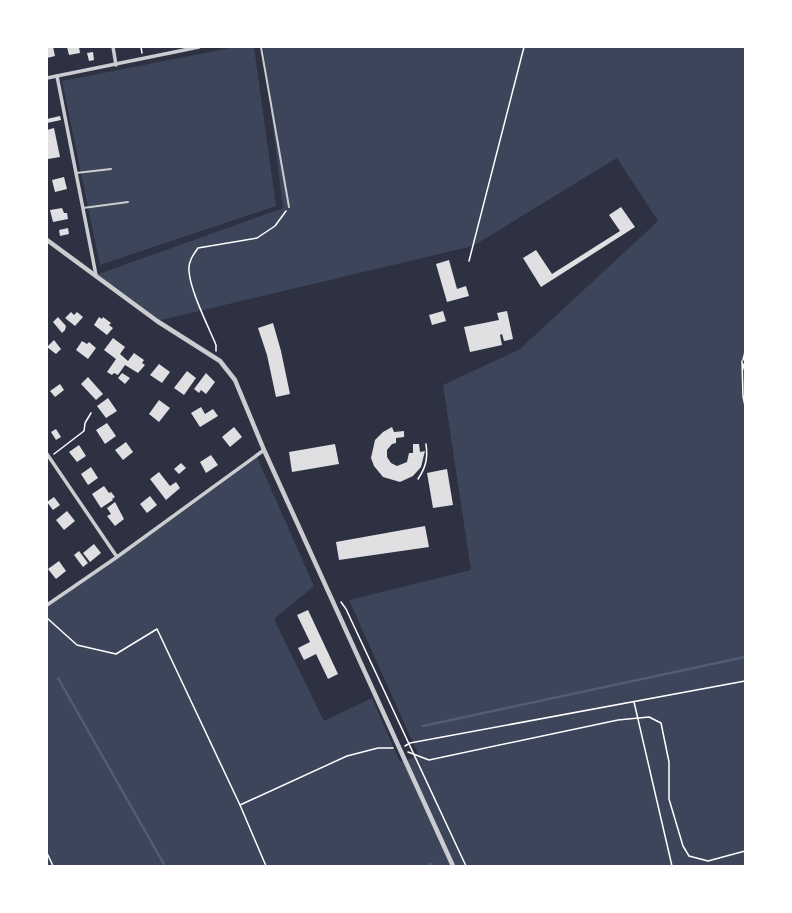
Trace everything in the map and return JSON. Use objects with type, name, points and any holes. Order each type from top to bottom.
[{"type":"street","points":[[113,47],[116,64]]},
{"type":"street","points":[[47,78],[198,47]]},
{"type":"street","points":[[57,76],[96,275]]},
{"type":"street","points":[[47,240],[156,321],[220,361],[235,380],[264,450],[453,866]]},
{"type":"street","points":[[47,605],[117,557],[264,450]]},
{"type":"street","points":[[48,456],[117,557]]},
{"type":"lane","points":[[261,47],[289,207]]},
{"type":"lane","points":[[76,174],[111,169]]},
{"type":"lane","points":[[83,208],[128,202]]},
{"type":"path","points":[[469,261],[524,47]]},
{"type":"path","points":[[216,351],[216,345],[198,300],[189,271],[191,260],[198,248],[256,238],[275,226],[289,207]]},
{"type":"path","points":[[745,352],[742,361],[745,406]]},
{"type":"path","points":[[742,361],[745,372]]},
{"type":"path","points":[[48,456],[84,431],[85,423],[91,413]]},
{"type":"path","points":[[418,479],[425,468],[428,458],[426,444]]},
{"type":"path","points":[[337,598],[346,609],[410,743],[466,866]]},
{"type":"path","points":[[400,748],[410,743],[745,681]]},
{"type":"path","points":[[634,701],[672,866]]},
{"type":"path","points":[[240,806],[266,866]]},
{"type":"path","points":[[47,854],[53,866]]},
{"type":"shaded area","points":[[235,47],[254,47],[276,206],[100,265],[62,81]]},
{"type":"shaded area","points":[[263,47],[745,47],[745,866],[47,866],[47,605],[256,455],[314,586],[274,619],[324,721],[372,698],[400,762],[419,756],[349,600],[471,570],[443,385],[520,349],[658,221],[617,158],[473,246],[157,321],[96,275],[283,208]]},
{"type":"building","points":[[47,47],[53,47],[55,56],[47,58]]},
{"type":"building","points":[[67,47],[79,47],[80,53],[69,55]]},
{"type":"building","points":[[93,52],[94,60],[89,61],[87,53]]},
{"type":"building","points":[[60,116],[61,120],[47,123],[47,119]]},
{"type":"building","points":[[54,128],[60,157],[48,159],[47,130]]},
{"type":"building","points":[[64,177],[67,189],[55,192],[52,180]]},
{"type":"building","points":[[621,207],[635,227],[541,287],[523,258],[536,250],[552,274],[620,231],[609,215]]},
{"type":"building","points":[[62,208],[64,213],[67,213],[68,219],[53,222],[50,210]]},
{"type":"building","points":[[68,228],[69,234],[60,236],[59,230]]},
{"type":"building","points":[[449,260],[457,289],[466,286],[469,296],[447,302],[436,264]]},
{"type":"building","points":[[443,311],[446,321],[432,325],[429,315]]},
{"type":"building","points":[[507,311],[513,339],[504,341],[502,334],[500,335],[502,345],[470,352],[464,327],[499,320],[497,313]]},
{"type":"building","points":[[71,312],[74,315],[77,312],[83,317],[75,326],[65,318]]},
{"type":"building","points":[[58,317],[66,326],[62,333],[53,322]]},
{"type":"building","points":[[99,317],[102,319],[103,317],[111,323],[109,325],[113,328],[107,335],[94,325]]},
{"type":"building","points":[[273,323],[281,351],[290,394],[276,397],[267,355],[258,328]]},
{"type":"building","points":[[113,338],[125,347],[120,354],[128,361],[134,353],[144,360],[142,363],[145,365],[138,373],[125,365],[118,375],[114,373],[112,375],[107,372],[116,359],[104,350]]},
{"type":"building","points":[[54,340],[61,349],[56,354],[47,347]]},
{"type":"building","points":[[82,341],[87,344],[89,342],[96,348],[88,359],[76,350]]},
{"type":"building","points":[[159,364],[170,372],[162,383],[150,375]]},
{"type":"building","points":[[187,371],[196,378],[184,395],[174,388]]},
{"type":"building","points":[[122,373],[130,378],[125,384],[118,378]]},
{"type":"building","points":[[206,373],[215,382],[206,394],[201,390],[199,393],[194,389]]},
{"type":"building","points":[[88,377],[103,394],[96,400],[81,384]]},
{"type":"building","points":[[60,384],[64,390],[55,397],[50,391]]},
{"type":"building","points":[[108,398],[117,411],[106,418],[97,406]]},
{"type":"building","points":[[159,400],[170,408],[159,422],[149,414]]},
{"type":"building","points":[[201,407],[205,414],[213,409],[218,416],[200,427],[191,413]]},
{"type":"building","points":[[107,423],[116,436],[105,444],[96,430]]},
{"type":"building","points":[[234,427],[242,437],[230,447],[222,437]]},
{"type":"building","points":[[392,427],[394,432],[404,431],[404,437],[396,438],[396,443],[392,444],[387,450],[387,457],[391,463],[397,466],[407,462],[409,453],[413,453],[413,444],[419,444],[420,452],[425,451],[421,467],[413,476],[400,482],[383,477],[374,466],[371,458],[375,440],[383,432]]},
{"type":"building","points":[[56,429],[61,437],[56,440],[51,432]]},
{"type":"building","points":[[126,442],[133,452],[123,460],[115,450]]},
{"type":"building","points":[[335,444],[339,464],[292,472],[289,452]]},
{"type":"building","points":[[79,445],[86,456],[77,462],[69,452]]},
{"type":"building","points":[[211,455],[218,465],[206,473],[200,462]]},
{"type":"building","points":[[181,463],[186,468],[179,474],[174,469]]},
{"type":"building","points":[[91,467],[98,478],[88,485],[81,474]]},
{"type":"building","points":[[447,469],[453,505],[433,508],[427,473]]},
{"type":"building","points":[[159,472],[170,486],[176,482],[180,488],[166,500],[150,479]]},
{"type":"building","points":[[104,486],[109,493],[111,492],[115,497],[101,508],[92,494]]},
{"type":"building","points":[[150,496],[157,505],[147,513],[140,504]]},
{"type":"building","points":[[54,497],[60,505],[53,510],[47,502]]},
{"type":"building","points":[[115,502],[124,519],[115,526],[107,516],[111,514],[107,508]]},
{"type":"building","points":[[67,511],[75,521],[64,530],[56,520]]},
{"type":"building","points":[[425,526],[429,547],[339,560],[336,542]]},
{"type":"building","points":[[94,544],[101,553],[90,562],[83,553]]},
{"type":"building","points":[[79,551],[88,563],[83,567],[74,555]]},
{"type":"building","points":[[59,561],[66,571],[56,579],[48,569]]},
{"type":"building","points":[[308,610],[338,674],[328,679],[316,654],[304,660],[298,648],[310,642],[297,615]]},
{"type":"waterway","points":[[423,726],[745,657]]},
{"type":"waterway","points":[[58,678],[165,866]]}]
